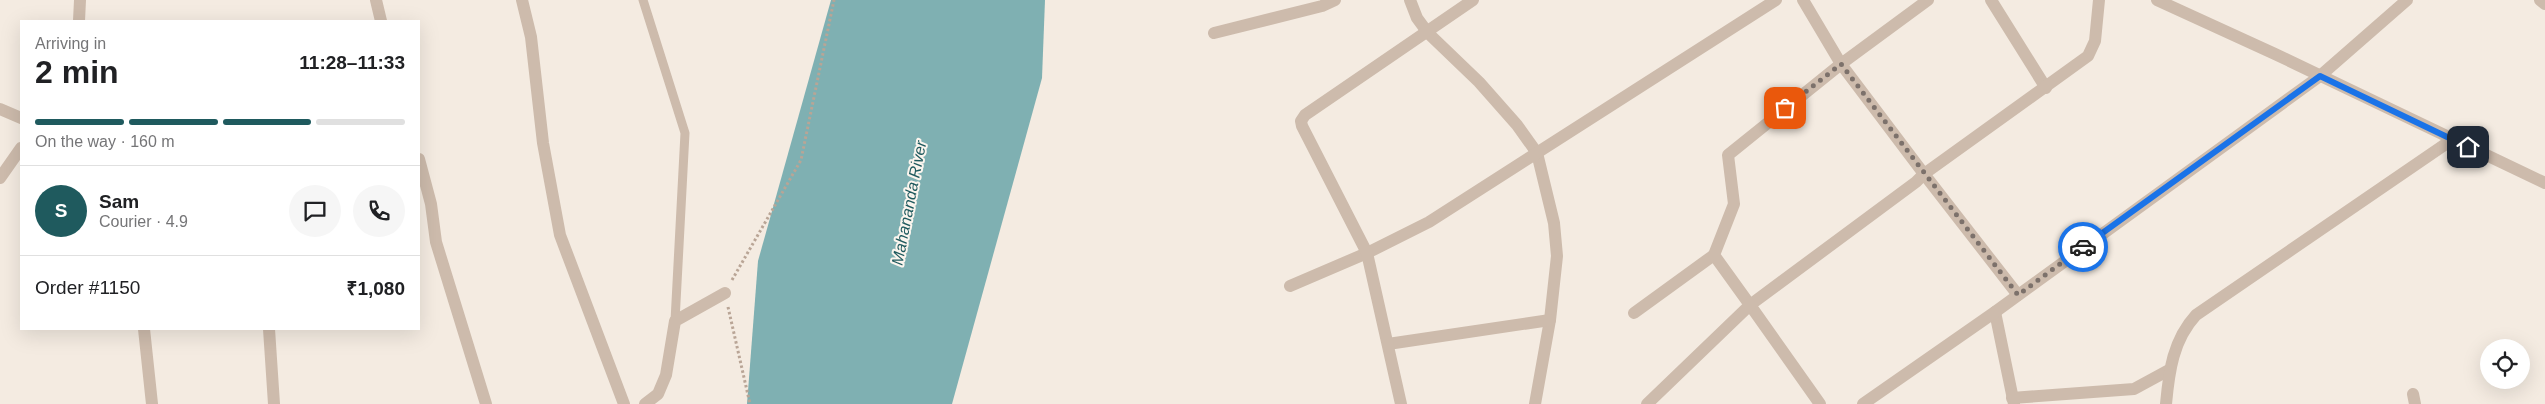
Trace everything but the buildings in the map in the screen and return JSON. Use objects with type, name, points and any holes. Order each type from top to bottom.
[{"type":"street","points":[[79,20],[80,0]]},
{"type":"street","points":[[376,0],[381,20]]},
{"type":"street","points":[[522,0],[531,37],[543,143],[560,235],[624,404]]},
{"type":"street","points":[[1214,33],[1322,6],[1335,0]]},
{"type":"street","points":[[1410,0],[1417,18],[1428,33],[1505,110],[1537,153],[1554,223],[1557,256],[1550,320],[1535,404]]},
{"type":"street","points":[[1401,404],[1367,253],[1301,121],[1305,115],[1428,33],[1473,0]]},
{"type":"street","points":[[1290,286],[1367,253],[1429,222],[1776,0]]},
{"type":"street","points":[[1803,0],[1841,64],[2018,295]]},
{"type":"street","points":[[1634,313],[1714,255],[1734,204],[1728,154],[1841,64],[1928,0]]},
{"type":"street","points":[[1990,0],[2046,88]]},
{"type":"street","points":[[1648,404],[1750,305],[1916,182],[1924,174],[2046,88],[2091,52],[2095,41],[2099,0]]},
{"type":"street","points":[[2157,0],[2545,183]]},
{"type":"street","points":[[1863,404],[1995,312],[2320,76],[2407,0]]},
{"type":"street","points":[[2540,0],[2545,4]]},
{"type":"street","points":[[0,109],[20,118]]},
{"type":"street","points":[[2166,404],[2169,370],[2180,336],[2196,315],[2453,139]]},
{"type":"street","points":[[0,178],[20,149]]},
{"type":"street","points":[[421,174],[431,204],[436,242],[486,404]]},
{"type":"street","points":[[1714,255],[1820,404]]},
{"type":"street","points":[[645,404],[658,394],[666,375],[675,321],[725,293]]},
{"type":"street","points":[[1995,312],[2013,401],[2134,389],[2169,370]]},
{"type":"street","points":[[1388,344],[1550,320]]},
{"type":"street","points":[[144,330],[152,404]]},
{"type":"street","points":[[269,330],[274,404]]},
{"type":"lane","points":[[643,0],[686,133],[675,321]]},
{"type":"path","points":[[750,404],[725,293],[801,160],[834,0]]},
{"type":"water","name":"Mahananda River","points":[[831,0],[1045,0],[1042,78],[952,404],[747,404],[758,261]]},
{"type":"way so far","points":[[1785,108],[1841,64],[2018,295],[2083,247]]},
{"type":"route","points":[[2083,247],[2320,76],[2468,147]]}]
